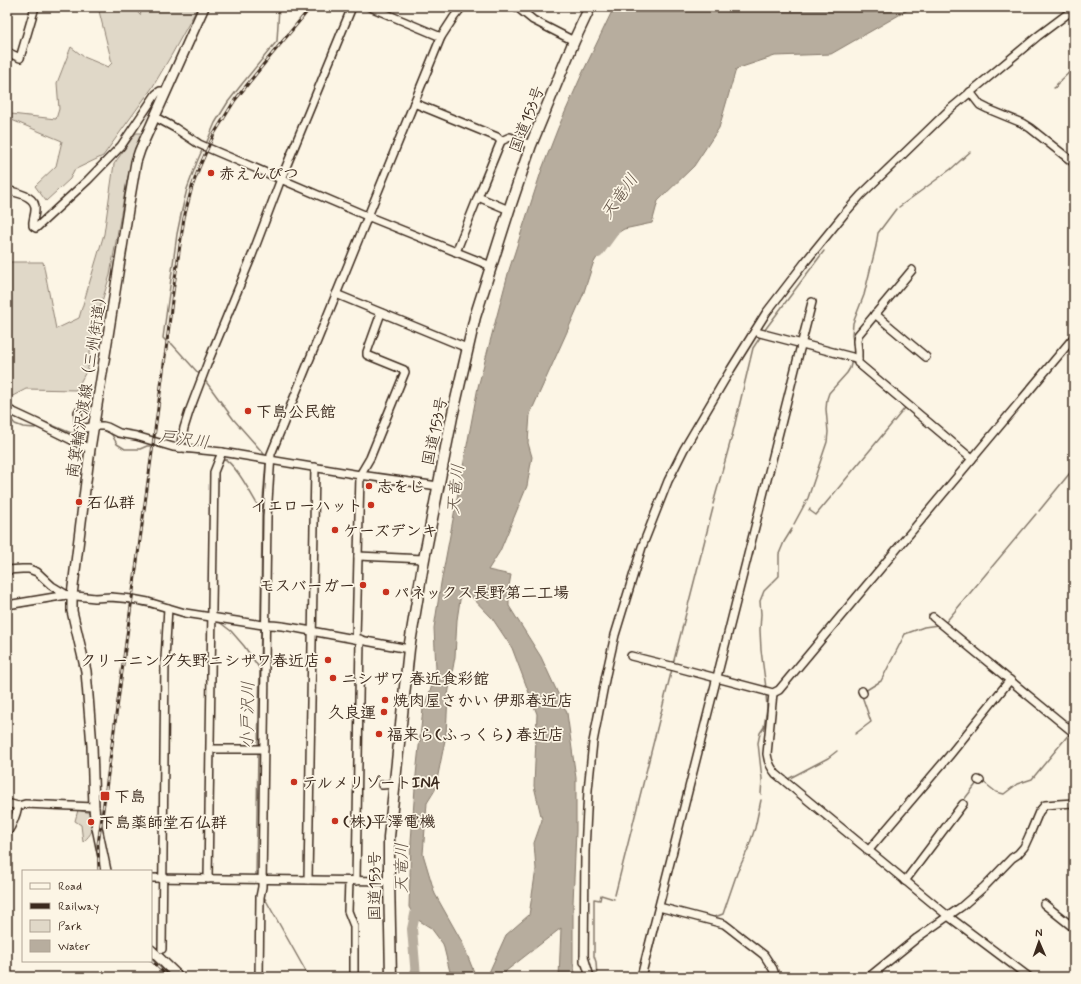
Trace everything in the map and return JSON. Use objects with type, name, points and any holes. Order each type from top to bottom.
[{"type":"highway","name":"国道153号","points":[[391,977],[389,837],[394,784],[409,649],[438,486],[475,317],[491,266],[531,145],[574,41],[590,7]]},
{"type":"main road","name":"南箕輪沢渡線（三州街道）","points":[[106,870],[94,807],[92,746],[86,671],[72,611],[71,597],[90,449],[134,174],[140,150],[204,7]]},
{"type":"main road","points":[[152,951],[179,977]]},
{"type":"street","points":[[9,54],[20,58],[35,7]]},
{"type":"street","points":[[180,448],[189,412],[281,179],[352,7]]},
{"type":"street","points":[[370,7],[441,37]]},
{"type":"street","points":[[260,977],[260,749],[266,624],[267,517],[271,454],[441,37],[462,7]]},
{"type":"street","points":[[517,7],[533,20],[574,41]]},
{"type":"street","points":[[590,977],[584,960],[585,858],[588,790],[593,742],[606,675],[616,635],[642,547],[668,481],[684,448],[755,331],[785,288],[844,213],[927,130],[970,92],[1038,36],[1074,9]]},
{"type":"street","points":[[7,190],[31,199],[35,203],[32,222],[33,226],[36,228],[88,180],[121,146],[156,94],[160,91],[166,91]]},
{"type":"street","points":[[970,92],[980,105],[1022,123],[1074,163]]},
{"type":"street","points":[[414,103],[497,137],[500,141]]},
{"type":"street","points":[[155,117],[199,144],[368,216],[491,266]]},
{"type":"street","points":[[456,252],[500,141],[510,137],[531,145]]},
{"type":"street","points":[[478,197],[509,210]]},
{"type":"street","points":[[912,270],[858,335],[858,363],[972,459]]},
{"type":"street","points":[[336,294],[468,348]]},
{"type":"street","points":[[641,977],[812,302]]},
{"type":"street","points":[[354,977],[354,926],[348,911],[352,881],[358,639],[360,475],[370,458],[405,372],[404,370],[367,355],[366,352],[381,313]]},
{"type":"street","points":[[875,314],[926,357]]},
{"type":"street","points":[[755,331],[858,359]]},
{"type":"street","points":[[631,656],[769,692],[778,690],[1074,337]]},
{"type":"street","points":[[7,409],[90,449]]},
{"type":"street","points":[[78,412],[79,429],[94,426],[107,427],[119,433],[136,436],[173,447],[221,455],[271,460],[438,486]]},
{"type":"street","points":[[208,879],[214,472],[221,455]]},
{"type":"street","points":[[308,880],[315,467]]},
{"type":"street","points":[[358,556],[424,559]]},
{"type":"street","points":[[7,570],[22,569],[37,572],[52,586],[71,597]]},
{"type":"street","points":[[7,605],[71,597],[111,597],[132,599],[168,610],[212,619],[269,624],[409,649]]},
{"type":"street","points":[[162,949],[165,659],[168,610]]},
{"type":"street","points":[[934,617],[1072,732]]},
{"type":"street","points":[[868,851],[1010,680]]},
{"type":"street","points":[[769,692],[768,761],[771,768],[785,782],[948,916],[1029,977]]},
{"type":"street","points":[[211,749],[260,749]]},
{"type":"street","points":[[382,785],[394,784]]},
{"type":"street","points":[[7,803],[18,806],[25,804],[94,807]]},
{"type":"street","points":[[869,977],[917,938],[961,907],[984,887],[1002,867],[1018,854],[1024,847],[1039,812],[1044,806],[1074,803]]},
{"type":"street","points":[[905,881],[963,804]]},
{"type":"street","points":[[7,833],[12,826],[18,806]]},
{"type":"street","points":[[152,878],[259,881],[389,881]]},
{"type":"street","points":[[1044,904],[1074,928]]},
{"type":"street","points":[[658,907],[724,924],[764,955],[776,977]]},
{"type":"green space","points":[[98,7],[133,7],[140,15],[143,7],[198,7],[152,88],[103,156],[74,170],[70,179],[46,201],[35,186],[56,166],[62,141],[7,118],[11,114],[56,119],[59,109],[57,83],[71,47],[84,57],[108,67],[112,63]]},
{"type":"green space","points":[[136,133],[142,133],[127,180],[110,275],[93,331],[88,368],[76,390],[26,389],[7,399],[7,297],[9,292],[7,291],[7,262],[43,262],[56,329],[79,318],[104,234],[114,164]]},
{"type":"green space","points":[[78,810],[91,813],[92,829],[90,835],[83,842],[81,825],[75,821]]},
{"type":"water","points":[[614,7],[913,7],[831,54],[775,56],[736,69],[719,128],[694,166],[658,201],[652,223],[624,229],[608,239],[593,264],[583,295],[530,414],[528,443],[532,457],[527,486],[500,551],[488,570],[511,575],[509,586],[509,606],[541,657],[567,713],[576,778],[573,963],[576,977],[559,977],[561,928],[506,971],[503,977],[487,977],[506,935],[529,915],[536,869],[534,843],[542,820],[534,786],[537,714],[512,648],[492,618],[462,587],[457,620],[455,657],[448,695],[446,735],[435,790],[427,803],[423,854],[435,894],[462,942],[476,977],[453,977],[450,972],[443,944],[431,928],[415,918],[409,907],[411,841],[416,775],[423,709],[433,683],[436,669],[434,628],[441,583],[478,387],[509,270],[542,169],[558,128]]},
{"type":"waterway","points":[[206,144],[215,123],[228,102],[277,41],[279,7]]},
{"type":"waterway","points":[[1054,88],[1074,68]]},
{"type":"waterway","points":[[200,375],[172,344],[163,338],[177,234],[182,210],[187,189],[203,148]]},
{"type":"waterway","points":[[899,207],[951,169],[970,152]]},
{"type":"waterway","points":[[853,355],[853,323],[864,295],[878,233],[896,209]]},
{"type":"waterway","name":"天竜川","points":[[598,253],[617,227]]},
{"type":"waterway","points":[[764,331],[824,251]]},
{"type":"waterway","points":[[713,504],[732,436],[753,348],[761,336]]},
{"type":"waterway","points":[[794,524],[808,498],[827,442],[828,432],[826,409],[829,393],[847,373],[852,360]]},
{"type":"waterway","points":[[204,379],[234,420],[264,454]]},
{"type":"waterway","points":[[810,509],[809,510],[816,515],[905,408]]},
{"type":"waterway","name":"戸沢川","points":[[7,415],[15,424],[23,427],[35,428],[38,426]]},
{"type":"waterway","name":"戸沢川","points":[[42,422],[71,433],[79,432]]},
{"type":"waterway","name":"戸沢川","points":[[105,429],[112,435],[117,444],[125,449],[140,449],[147,446],[156,446]]},
{"type":"waterway","name":"戸沢川","points":[[173,451],[217,455]]},
{"type":"waterway","name":"戸沢川","points":[[222,457],[234,467],[262,512]]},
{"type":"waterway","name":"戸沢川","points":[[261,620],[262,512],[266,462]]},
{"type":"waterway","points":[[1039,511],[1074,468]]},
{"type":"waterway","points":[[673,664],[713,508]]},
{"type":"waterway","points":[[945,623],[1036,514]]},
{"type":"waterway","points":[[766,688],[761,650],[760,601],[764,591],[779,576],[779,554],[792,529]]},
{"type":"waterway","name":"小戸沢川","points":[[7,609],[68,599]]},
{"type":"waterway","name":"小戸沢川","points":[[76,600],[92,601]]},
{"type":"waterway","name":"小戸沢川","points":[[96,601],[124,602],[165,611]]},
{"type":"waterway","name":"小戸沢川","points":[[171,613],[188,618],[198,618]]},
{"type":"waterway","name":"小戸沢川","points":[[218,621],[231,631],[244,646],[260,669]]},
{"type":"waterway","points":[[865,691],[881,681],[905,634],[924,627],[938,625]]},
{"type":"waterway","name":"小戸沢川","points":[[258,747],[261,627]]},
{"type":"waterway","points":[[615,895],[672,669]]},
{"type":"waterway","points":[[761,794],[762,779],[758,743],[760,733],[764,727],[767,708],[766,694]]},
{"type":"waterway","points":[[855,734],[871,722],[862,696]]},
{"type":"waterway","points":[[982,781],[996,792],[1004,794],[1017,784],[1032,779],[1070,733]]},
{"type":"waterway","name":"小戸沢川","points":[[256,877],[258,751]]},
{"type":"waterway","points":[[788,779],[828,758],[837,751]]},
{"type":"waterway","points":[[779,772],[788,779]]},
{"type":"waterway","points":[[963,801],[977,783]]},
{"type":"waterway","points":[[712,918],[723,914],[737,873],[748,849],[755,828],[761,800]]},
{"type":"waterway","name":"小戸沢川","points":[[263,895],[309,977]]},
{"type":"waterway","points":[[597,977],[594,956],[594,899],[600,900],[601,895],[614,899]]},
{"type":"waterway","name":"天竜川","points":[[416,977],[412,929],[417,905]]},
{"type":"waterway","points":[[645,977],[662,911]]},
{"type":"railway","points":[[99,870],[98,844],[184,218],[192,187],[214,134],[235,100],[311,7]]},
{"type":"railway","points":[[152,961],[168,977]]},
{"type":"place","name":"赤えんぴつ","points":[[211,173]]},
{"type":"place","name":"下島公民館","points":[[248,411]]},
{"type":"place","name":"志をじ","points":[[369,486]]},
{"type":"place","name":"石仏群","points":[[79,502]]},
{"type":"place","name":"イエローハット","points":[[371,505]]},
{"type":"place","name":"ケーズデンキ","points":[[335,530]]},
{"type":"place","name":"モスバーガー","points":[[363,585]]},
{"type":"place","name":"パネックス長野第二工場","points":[[386,592]]},
{"type":"place","name":"クリーニング矢野ニシザワ春近店","points":[[328,660]]},
{"type":"place","name":"ニシザワ 春近食彩館","points":[[333,678]]},
{"type":"place","name":"焼肉屋さかい 伊那春近店","points":[[385,700]]},
{"type":"place","name":"久良運","points":[[384,712]]},
{"type":"place","name":"福来ら(ふっくら) 春近店","points":[[379,734]]},
{"type":"place","name":"テルメリゾートINA","points":[[294,782]]},
{"type":"place","name":"下島","points":[[105,796]]},
{"type":"place","name":"(株)平澤電機","points":[[335,821]]},
{"type":"place","name":"下島薬師堂石仏群","points":[[91,822]]}]
